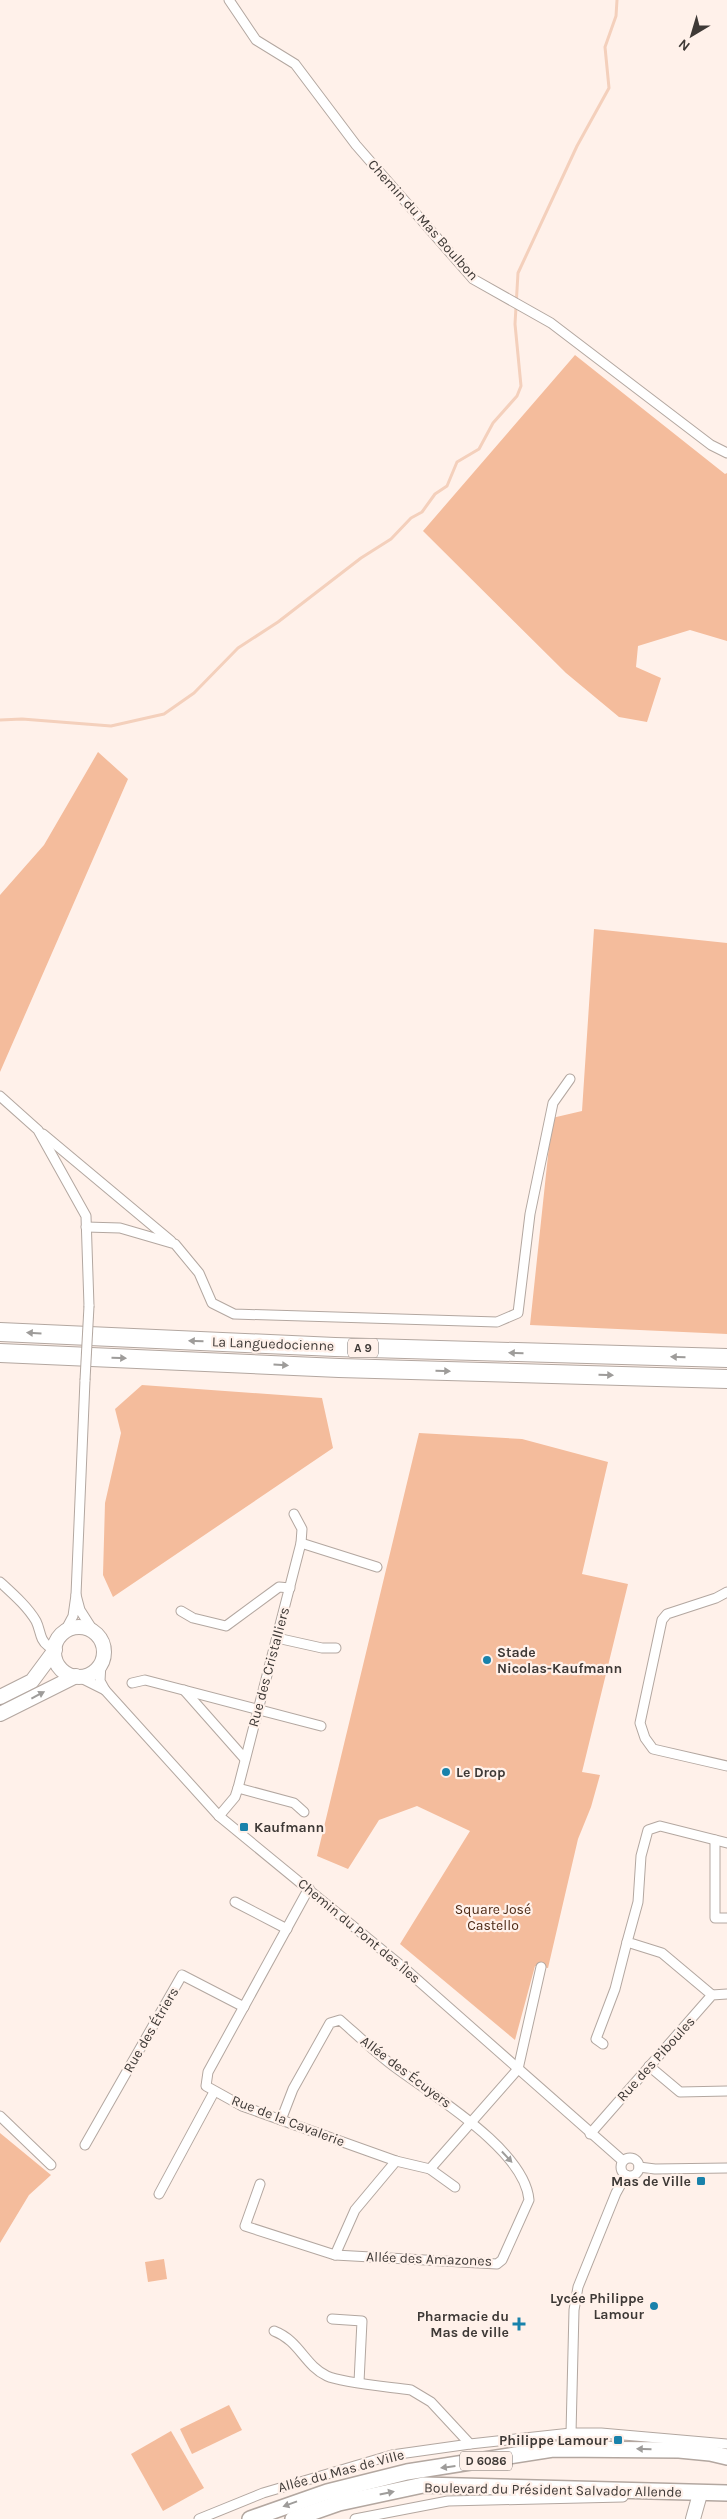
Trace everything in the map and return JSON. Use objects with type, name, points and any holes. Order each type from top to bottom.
[{"type":"highway","name":"La Languedocienne","points":[[0,1332],[345,1347],[727,1358]]},
{"type":"highway","name":"La Languedocienne","points":[[0,1353],[349,1368],[727,1379]]},
{"type":"main road","name":"Boulevard du Président Salvador Allende","points":[[250,2519],[327,2492],[407,2472],[553,2450],[678,2450],[710,2453],[727,2458]]},
{"type":"main road","name":"Boulevard du Président Salvador Allende","points":[[293,2519],[339,2503],[423,2485],[516,2486],[700,2494],[727,2493]]},
{"type":"street","name":"Chemin du Mas Boulbon","points":[[229,0],[256,40],[295,64],[356,145],[473,278],[551,323],[711,445],[727,453]]},
{"type":"street","points":[[0,1096],[175,1244],[199,1273],[212,1303],[234,1314],[497,1322],[518,1314],[530,1214],[553,1103],[570,1079]]},
{"type":"street","points":[[0,1698],[32,1681],[65,1632],[75,1611],[89,1306],[86,1216],[38,1130]]},
{"type":"street","points":[[86,1227],[120,1228],[175,1244]]},
{"type":"street","name":"Rue des Cristalliers","points":[[220,1816],[235,1797],[238,1788],[290,1588],[301,1543],[302,1529],[294,1514]]},
{"type":"street","points":[[301,1543],[377,1566]]},
{"type":"street","points":[[0,1582],[22,1603],[36,1622],[43,1642],[55,1648]]},
{"type":"street","points":[[181,1611],[193,1618],[226,1626],[279,1587],[290,1588]]},
{"type":"street","points":[[727,1592],[716,1598],[667,1614],[662,1620],[640,1724],[644,1738],[653,1749],[727,1766]]},
{"type":"street","points":[[76,1596],[80,1610],[94,1632]]},
{"type":"street","points":[[0,1714],[78,1677],[92,1673],[101,1663],[104,1657],[104,1647],[99,1636],[82,1627],[74,1627],[65,1632]]},
{"type":"street","points":[[277,1638],[322,1648],[336,1648]]},
{"type":"street","points":[[55,1648],[55,1658],[60,1667],[67,1674],[78,1677]]},
{"type":"street","points":[[101,1663],[100,1680],[105,1690]]},
{"type":"street","name":"Chemin du Pont des Îles","points":[[78,1677],[105,1690],[220,1816],[309,1888],[623,2161],[632,2158],[638,2162],[640,2167],[655,2169],[727,2168]]},
{"type":"street","points":[[132,1683],[146,1680],[321,1726]]},
{"type":"street","points":[[183,1690],[245,1759]]},
{"type":"street","points":[[238,1788],[294,1803],[304,1812]]},
{"type":"street","points":[[603,2044],[596,2039],[598,2029],[615,1989],[628,1942],[638,1902],[641,1856],[648,1830],[660,1826],[727,1843]]},
{"type":"street","points":[[715,1840],[715,1918],[727,1918]]},
{"type":"street","name":"Rue de la Cavalerie","points":[[309,1888],[205,2080],[206,2086],[242,2106],[396,2161],[430,2169]]},
{"type":"street","points":[[235,1902],[287,1929]]},
{"type":"street","points":[[628,1942],[662,1953],[712,1995],[727,1994]]},
{"type":"street","points":[[455,2188],[430,2169],[518,2069],[541,1967]]},
{"type":"street","name":"Rue des Étriers","points":[[85,2146],[182,1975],[244,2007]]},
{"type":"street","name":"Rue des Piboules","points":[[590,2134],[712,1995]]},
{"type":"street","name":"Allée des Écuyers","points":[[281,2120],[293,2089],[330,2023],[340,2020],[391,2064],[444,2100],[472,2123]]},
{"type":"street","points":[[649,2066],[680,2092],[727,2091]]},
{"type":"street","points":[[159,2194],[214,2092]]},
{"type":"street","points":[[0,2116],[51,2165]]},
{"type":"street","name":"Allée des Amazones","points":[[260,2184],[245,2226],[336,2255],[497,2264],[502,2260],[525,2212],[529,2200],[528,2192],[511,2160],[472,2123]]},
{"type":"street","points":[[336,2255],[354,2210],[396,2161]]},
{"type":"street","points":[[623,2161],[622,2170],[626,2175]]},
{"type":"street","points":[[626,2175],[636,2174],[640,2167]]},
{"type":"street","points":[[571,2434],[574,2310],[578,2287],[616,2193],[626,2175]]},
{"type":"street","points":[[332,2319],[362,2321],[359,2382]]},
{"type":"street","points":[[274,2331],[288,2336],[314,2366],[327,2376],[411,2390],[422,2395],[470,2444]]},
{"type":"street","name":"Allée du Mas de Ville","points":[[199,2519],[263,2493],[392,2456],[470,2444],[571,2434],[610,2433],[727,2444]]},
{"type":"street","points":[[355,2519],[448,2502],[538,2498],[592,2499],[700,2494],[693,2519]]},
{"type":"green space","points":[[575,355],[725,474],[727,473],[727,641],[690,630],[638,646],[636,667],[661,678],[647,722],[619,717],[566,673],[423,531]]},
{"type":"green space","points":[[98,752],[128,779],[0,1072],[0,895],[44,845]]},
{"type":"green space","points":[[594,929],[727,943],[727,1334],[530,1325],[552,1118],[582,1111]]},
{"type":"green space","points":[[142,1385],[322,1398],[333,1448],[113,1597],[103,1575],[105,1503],[121,1433],[115,1409]]},
{"type":"green space","name":"Stade Nicolas-Kaufmann","points":[[419,1433],[522,1439],[608,1462],[582,1574],[628,1584],[582,1772],[600,1775],[591,1807],[578,1839],[548,1968],[535,1966],[515,2040],[400,1944],[470,1831],[417,1806],[379,1820],[348,1869],[317,1856]]},
{"type":"green space","points":[[0,2133],[51,2175],[29,2195],[0,2243]]},
{"type":"green space","points":[[164,2259],[167,2279],[148,2282],[145,2262]]},
{"type":"green space","points":[[229,2405],[242,2430],[192,2454],[180,2429]]},
{"type":"green space","points":[[171,2431],[204,2488],[163,2511],[131,2454]]},
{"type":"waterway","points":[[0,720],[22,719],[111,726],[164,714],[194,693],[238,648],[278,622],[361,558],[391,539],[411,518],[422,512],[435,494],[447,486],[457,462],[479,449],[493,423],[517,396],[521,386],[515,324],[518,273],[577,146],[609,88],[605,47],[616,16],[617,0]]},
{"type":"place","name":"Stade Nicolas-Kaufmann","points":[[487,1660]]},
{"type":"place","name":"Le Drop","points":[[446,1772]]},
{"type":"place","name":"Kaufmann","points":[[244,1827]]},
{"type":"place","name":"Mas de Ville","points":[[701,2181]]},
{"type":"place","name":"Lycée Philippe Lamour","points":[[654,2306]]},
{"type":"place","name":"Pharmacie du Mas de ville","points":[[519,2324]]},
{"type":"place","name":"Philippe Lamour","points":[[618,2440]]},
{"type":"park label","name":"Square José Castello","points":[[493,1918]]}]
